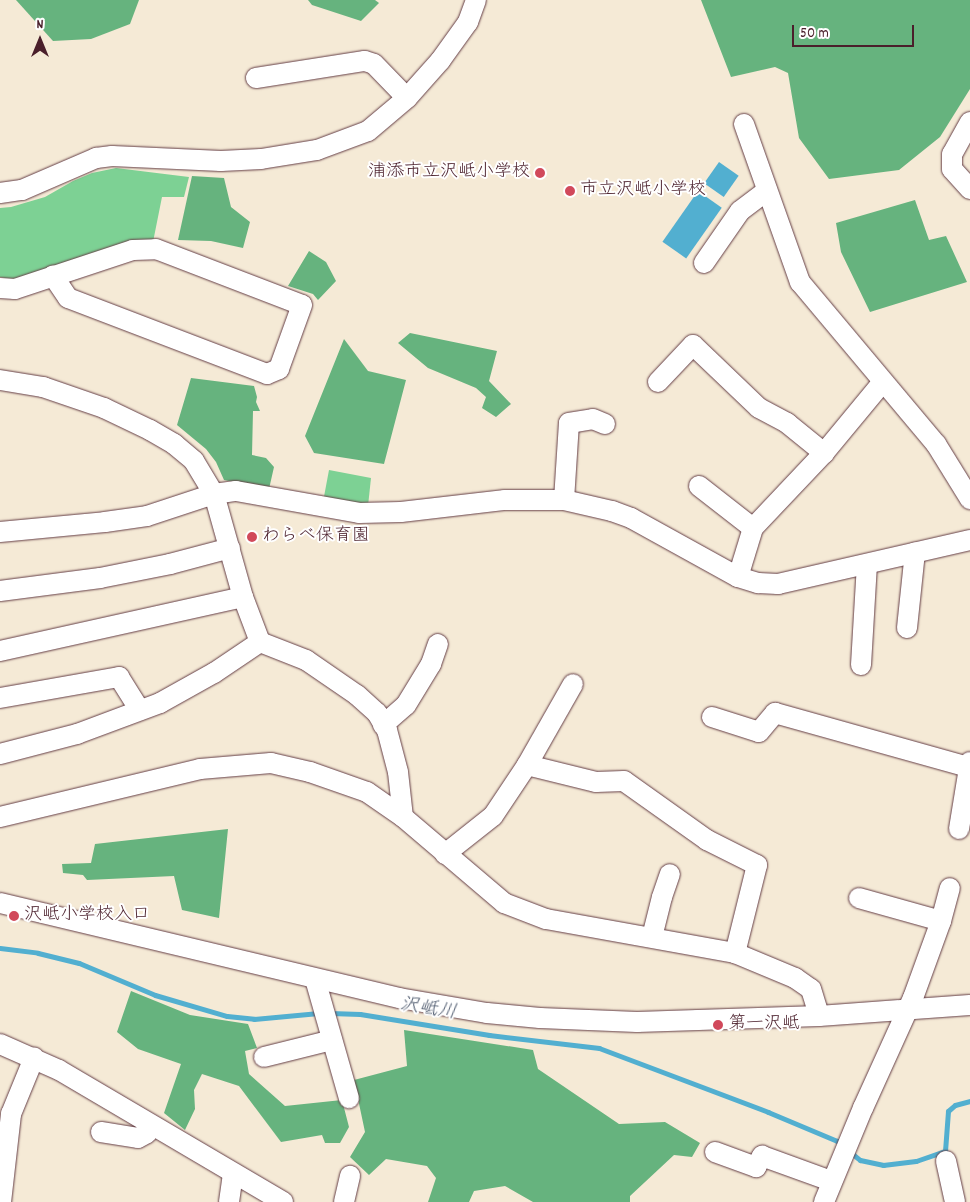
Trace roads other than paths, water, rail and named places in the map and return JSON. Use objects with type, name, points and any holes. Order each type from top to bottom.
[{"type":"street","points":[[0,193],[22,190],[96,158],[112,156],[221,161],[261,159],[316,150],[368,131],[407,98],[440,61],[468,22],[476,0]]},
{"type":"street","points":[[256,78],[365,60],[374,64],[407,98]]},
{"type":"street","points":[[970,122],[952,154],[952,169],[970,189]]},
{"type":"street","points":[[744,124],[800,282],[882,383],[936,444],[970,499]]},
{"type":"street","points":[[704,263],[740,211],[767,191]]},
{"type":"street","points":[[0,288],[15,289],[53,276],[132,250],[156,249],[302,305],[279,369],[268,374],[68,298],[53,276]]},
{"type":"street","points":[[658,382],[694,345],[759,408],[788,423],[824,453]]},
{"type":"street","points":[[738,576],[753,528],[824,453],[882,383]]},
{"type":"street","points":[[0,384],[69,395],[150,430],[174,444],[194,461],[214,494],[243,597],[260,642],[306,660],[357,695],[376,713],[383,725],[398,772],[403,817]]},
{"type":"street","points":[[564,500],[569,423],[593,419],[605,424]]},
{"type":"street","points":[[699,486],[753,528]]},
{"type":"street","points":[[0,532],[147,516],[214,494],[236,491],[359,514],[401,512],[505,500],[564,500],[612,511],[631,518],[738,576],[758,583],[778,584],[970,540]]},
{"type":"street","points":[[0,591],[100,578],[170,564],[230,548]]},
{"type":"street","points":[[908,628],[915,552]]},
{"type":"street","points":[[861,665],[867,564]]},
{"type":"street","points":[[0,651],[243,597]]},
{"type":"street","points":[[0,754],[77,734],[160,703],[214,673],[260,642]]},
{"type":"street","points":[[383,725],[406,705],[431,664],[438,644]]},
{"type":"street","points":[[0,698],[119,677],[140,710]]},
{"type":"street","points":[[445,854],[493,816],[527,765],[574,684]]},
{"type":"street","points":[[712,718],[759,732],[776,713],[969,764],[959,829]]},
{"type":"street","points":[[0,817],[200,769],[271,763],[310,772],[367,792],[403,817],[504,903],[546,919],[735,953],[796,978],[811,989],[819,1016]]},
{"type":"street","points":[[527,765],[596,782],[624,781],[707,840],[757,865],[735,953]]},
{"type":"street","points":[[652,937],[670,874]]},
{"type":"street","points":[[715,1152],[756,1167],[762,1156],[830,1196],[941,922],[950,888]]},
{"type":"street","points":[[859,898],[941,922]]},
{"type":"street","points":[[0,904],[315,978],[445,1006],[540,1018],[637,1022],[819,1016],[970,1006]]},
{"type":"street","points":[[315,978],[349,1098]]},
{"type":"street","points":[[264,1057],[332,1040]]},
{"type":"street","points":[[0,1044],[34,1058],[283,1202]]},
{"type":"street","points":[[1,1201],[11,1114],[34,1058]]},
{"type":"street","points":[[101,1132],[138,1138],[147,1133],[150,1124]]},
{"type":"street","points":[[946,1161],[955,1202]]},
{"type":"street","points":[[229,1202],[233,1173]]},
{"type":"street","points":[[344,1202],[350,1176]]},
{"type":"water","points":[[719,162],[739,176],[724,197],[704,183]]},
{"type":"water","points":[[698,191],[722,208],[686,258],[662,242]]},
{"type":"waterway","name":"沢岻川","points":[[0,948],[38,953],[79,963],[155,995],[227,1016],[254,1019],[319,1013]]},
{"type":"waterway","name":"沢岻川","points":[[330,1013],[360,1014],[489,1035],[599,1048],[768,1112],[837,1141],[842,1145]]},
{"type":"waterway","name":"沢岻川","points":[[850,1152],[860,1160],[883,1165],[916,1161],[945,1151],[948,1111],[955,1105],[970,1101]]},
{"type":"place","name":"浦添市立沢岻小学校","points":[[540,173]]},
{"type":"place","name":"市立沢岻小学校","points":[[570,191]]},
{"type":"place","name":"わらべ保育園","points":[[252,537]]},
{"type":"place","name":"沢岻小学校入口","points":[[14,916]]},
{"type":"place","name":"第一沢岻","points":[[718,1025]]}]
